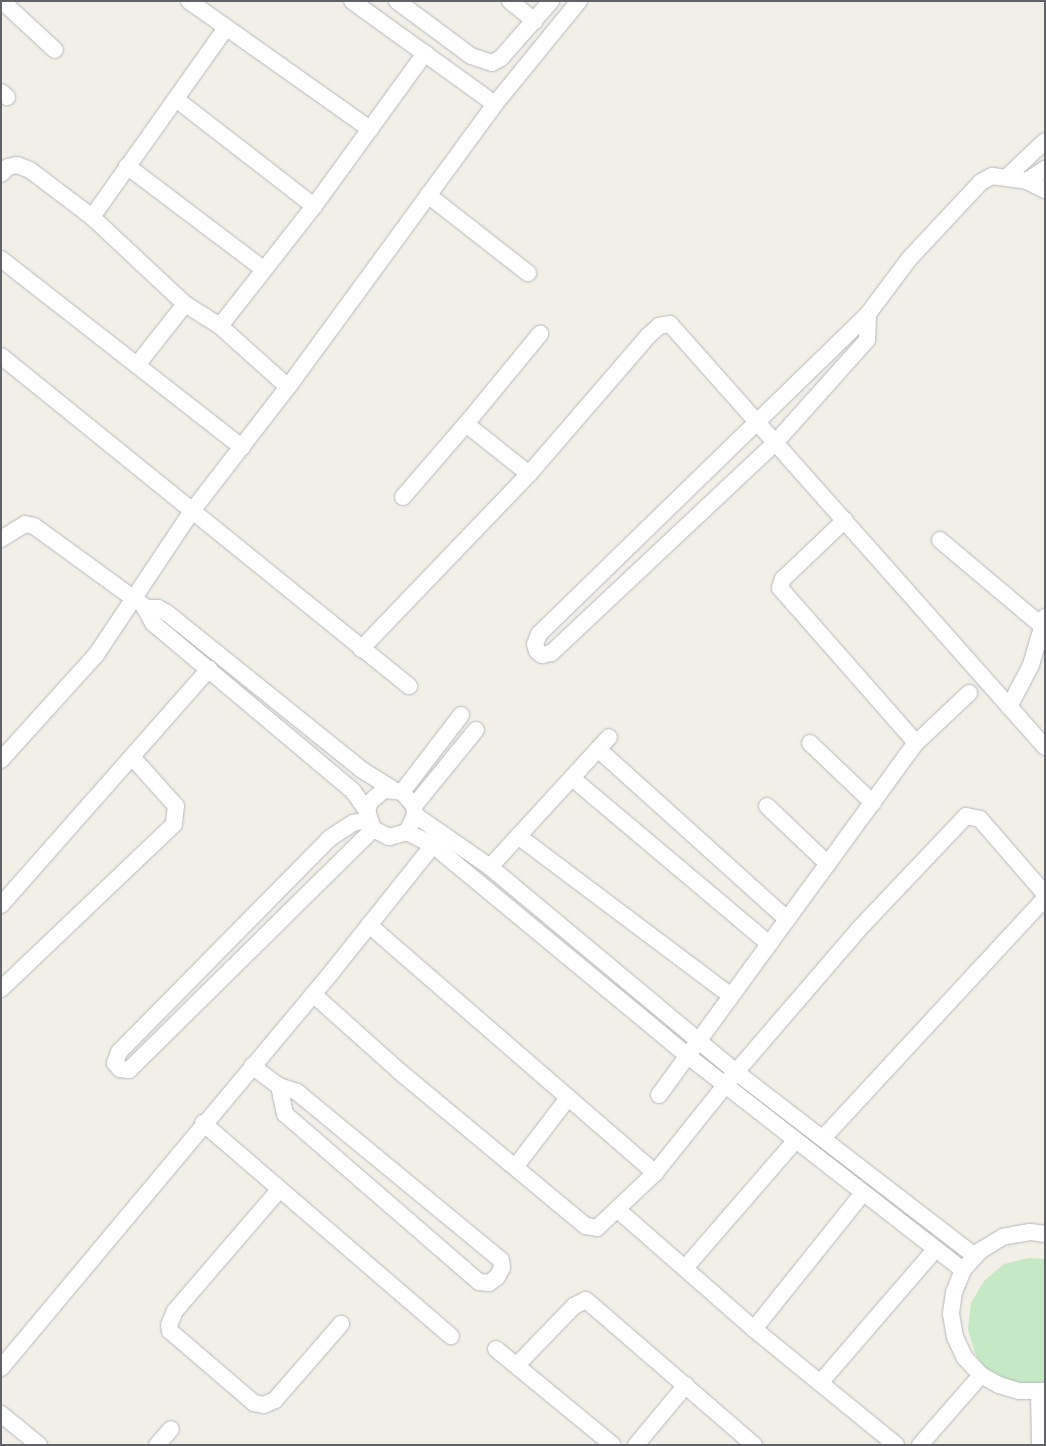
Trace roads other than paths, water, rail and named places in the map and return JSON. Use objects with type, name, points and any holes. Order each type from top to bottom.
[{"type":"street","points":[[2,1],[55,50]]},
{"type":"street","points":[[189,1],[225,29],[370,129]]},
{"type":"street","points":[[352,1],[495,104]]},
{"type":"street","points":[[397,1],[482,62],[492,63],[501,58],[551,1]]},
{"type":"street","points":[[510,1],[535,21]]},
{"type":"street","points":[[1,760],[140,604],[192,511],[288,386],[495,104],[579,1]]},
{"type":"street","points":[[92,217],[126,166],[225,29]]},
{"type":"street","points":[[220,326],[314,206],[425,53]]},
{"type":"street","points":[[176,99],[314,206]]},
{"type":"street","points":[[1007,177],[1045,141]]},
{"type":"street","points":[[1,174],[8,167],[17,165],[30,170],[92,217],[185,304],[220,326],[288,386]]},
{"type":"street","points":[[126,166],[264,270]]},
{"type":"street","points":[[1027,181],[1045,168]]},
{"type":"street","points":[[868,314],[867,340],[775,442],[551,653],[542,655],[537,651],[535,644],[539,634],[868,314],[909,260],[981,182],[992,176],[1007,177],[1027,181],[1045,190]]},
{"type":"street","points":[[428,195],[528,273]]},
{"type":"street","points":[[1,259],[242,447]]},
{"type":"street","points":[[137,365],[185,304]]},
{"type":"street","points":[[361,650],[529,474],[659,326],[670,324],[678,330],[757,424],[845,520],[1045,747]]},
{"type":"street","points":[[403,498],[540,334]]},
{"type":"street","points":[[1,356],[361,650],[409,686]]},
{"type":"street","points":[[466,424],[529,474]]},
{"type":"street","points":[[845,520],[783,579],[780,588],[916,743]]},
{"type":"street","points":[[1,539],[24,524],[34,526],[140,604],[153,623],[353,791],[370,820],[389,837],[407,832],[433,844],[688,1056],[934,1251],[963,1270]]},
{"type":"street","points":[[940,540],[1044,622],[1031,665],[1009,707]]},
{"type":"street","points":[[140,604],[158,608],[167,613],[362,770],[398,790],[415,811],[490,867],[736,1072],[975,1256]]},
{"type":"street","points":[[1,905],[209,669]]},
{"type":"street","points":[[659,1095],[688,1056],[698,1039],[916,743],[970,693]]},
{"type":"street","points":[[370,820],[353,823],[330,838],[119,1052],[115,1063],[120,1069],[129,1070],[370,820],[376,795],[398,790],[461,714]]},
{"type":"street","points":[[407,832],[415,811],[476,730]]},
{"type":"street","points":[[490,867],[603,743],[787,920]]},
{"type":"street","points":[[810,743],[873,803]]},
{"type":"street","points":[[1,989],[174,824],[176,806],[132,757]]},
{"type":"street","points":[[572,778],[769,944]]},
{"type":"street","points":[[767,806],[828,864]]},
{"type":"street","points":[[313,994],[399,1071],[592,1228],[603,1226],[655,1173],[725,1085],[858,930],[966,816],[980,818],[1045,894]]},
{"type":"street","points":[[518,836],[730,996]]},
{"type":"street","points":[[1,1368],[313,994],[433,844]]},
{"type":"street","points":[[822,1138],[1045,898]]},
{"type":"street","points":[[369,926],[655,1173]]},
{"type":"street","points":[[252,1066],[279,1086],[297,1092],[501,1260],[502,1268],[497,1278],[489,1284],[479,1282],[293,1121],[283,1110],[279,1086]]},
{"type":"street","points":[[516,1166],[568,1098]]},
{"type":"street","points":[[204,1123],[278,1190],[451,1336]]},
{"type":"street","points":[[684,1268],[795,1141]]},
{"type":"street","points":[[278,1190],[176,1311],[169,1325],[170,1331],[254,1403],[264,1405],[275,1400],[341,1324]]},
{"type":"street","points":[[754,1329],[862,1194]]},
{"type":"street","points":[[618,1210],[754,1329],[896,1445]]},
{"type":"street","points":[[1040,1445],[1042,1391],[1019,1391],[998,1386],[981,1375],[965,1358],[954,1330],[951,1314],[954,1292],[963,1270],[975,1256],[1003,1237],[1030,1232],[1045,1234]]},
{"type":"street","points":[[820,1383],[934,1251]]},
{"type":"street","points":[[517,1365],[584,1299],[594,1305],[754,1445]]},
{"type":"street","points":[[496,1349],[612,1444]]},
{"type":"street","points":[[920,1445],[981,1375]]},
{"type":"street","points":[[636,1445],[686,1385]]},
{"type":"street","points":[[1,1414],[39,1445]]},
{"type":"street","points":[[157,1445],[171,1429]]}]
